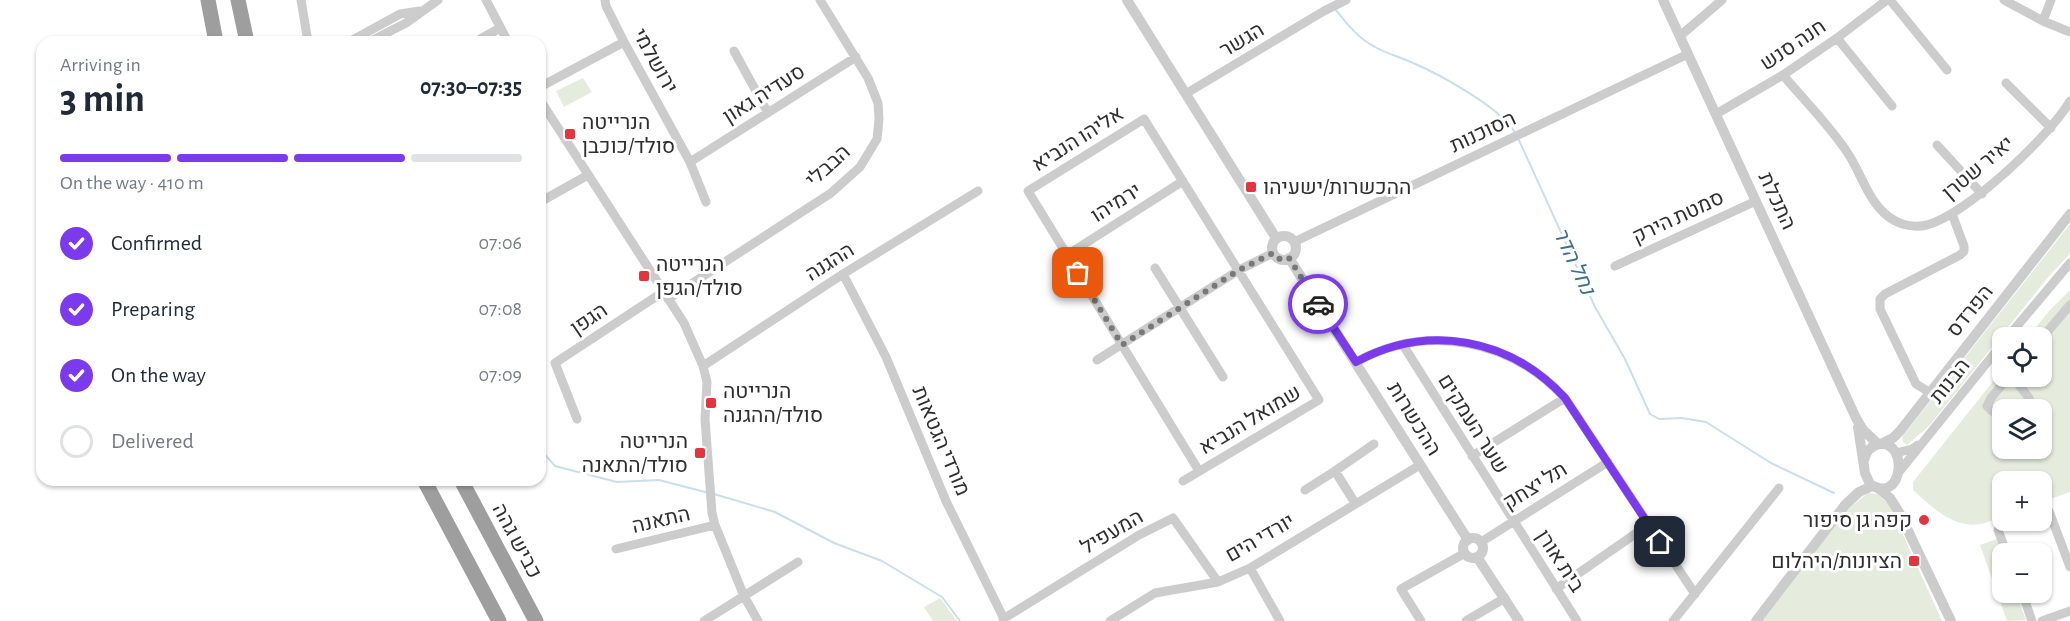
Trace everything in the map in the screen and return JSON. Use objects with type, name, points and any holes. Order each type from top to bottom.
[{"type":"highway","points":[[208,0],[215,36]]},
{"type":"highway","points":[[238,0],[246,36]]},
{"type":"highway","points":[[427,486],[499,621]]},
{"type":"highway","name":"כביש גהה","points":[[464,486],[536,621]]},
{"type":"street","points":[[301,0],[307,36]]},
{"type":"street","points":[[381,36],[406,23],[438,0]]},
{"type":"street","points":[[486,0],[505,36]]},
{"type":"street","name":"ירושלמי","points":[[605,0],[624,42],[690,162],[706,202]]},
{"type":"street","name":"הבבלי","points":[[665,296],[831,193],[860,167],[877,139],[878,104],[868,78],[820,0]]},
{"type":"street","points":[[1127,0],[1276,238]]},
{"type":"street","name":"התכלת","points":[[1663,0],[1856,418],[1863,430],[1880,444]]},
{"type":"street","points":[[1680,36],[1722,0]]},
{"type":"street","points":[[1888,0],[1947,70]]},
{"type":"street","name":"חנה סנש","points":[[1716,114],[1783,75],[1888,0]]},
{"type":"street","points":[[2004,0],[2043,21],[2070,32]]},
{"type":"street","points":[[2043,21],[2051,0]]},
{"type":"street","name":"הגשר","points":[[1187,93],[1324,11],[1345,1]]},
{"type":"street","points":[[360,36],[400,14],[422,10]]},
{"type":"street","points":[[486,36],[500,28]]},
{"type":"street","points":[[1837,38],[1892,106]]},
{"type":"street","points":[[546,84],[624,42]]},
{"type":"street","points":[[734,51],[768,113]]},
{"type":"street","name":"הסוכנות","points":[[1294,242],[1688,54]]},
{"type":"street","name":"סעדיה גאון","points":[[690,162],[856,57]]},
{"type":"street","name":"יאיר שטרן","points":[[1783,75],[1847,151],[1878,206],[1898,223],[1918,226],[1937,222],[1982,194],[2051,128],[2070,101]]},
{"type":"street","points":[[2006,82],[2051,128]]},
{"type":"street","points":[[546,109],[684,324],[703,366],[707,382],[705,419],[712,513],[744,596],[758,621]]},
{"type":"street","name":"אליהו הנביא","points":[[1199,471],[1028,190],[1144,118],[1319,400]]},
{"type":"street","points":[[1936,145],[1982,194]]},
{"type":"street","points":[[546,196],[588,175]]},
{"type":"street","name":"ירמיהו","points":[[1067,255],[1183,181]]},
{"type":"street","name":"ההגנה","points":[[703,366],[843,274],[978,191]]},
{"type":"street","name":"סמטת הירק","points":[[1615,266],[1756,201]]},
{"type":"street","points":[[1929,392],[1916,384],[1880,309],[1880,299],[1885,294],[1964,251],[1952,214]]},
{"type":"street","name":"הפרדס","points":[[1880,444],[1888,442],[1900,431],[2070,214]]},
{"type":"street","points":[[1284,236],[1294,242],[1295,249],[1289,258],[1281,260],[1273,253],[1272,245],[1276,238],[1284,236]]},
{"type":"street","points":[[1097,360],[1239,270],[1273,253]]},
{"type":"street","name":"ההכשרות","points":[[1289,258],[1468,540]]},
{"type":"street","points":[[2016,327],[2070,263]]},
{"type":"street","points":[[1155,268],[1223,377]]},
{"type":"street","name":"מורדי הגטאות","points":[[843,274],[886,357],[946,501],[1004,620]]},
{"type":"street","name":"הגפן","points":[[578,419],[555,363],[665,296]]},
{"type":"street","points":[[2051,327],[2070,305]]},
{"type":"street","points":[[2061,314],[2070,321]]},
{"type":"street","points":[[1356,362],[1370,354],[1403,345],[1442,341],[1466,342],[1485,347],[1522,363],[1552,384],[1565,398],[1695,594]]},
{"type":"street","name":"שער העמקים","points":[[1403,345],[1512,521]]},
{"type":"street","name":"הבנות","points":[[1899,474],[1992,356]]},
{"type":"street","points":[[1992,411],[1987,406],[2000,387]]},
{"type":"street","points":[[2020,387],[2029,399]]},
{"type":"street","points":[[1472,456],[1565,398]]},
{"type":"street","name":"שמואל הנביא","points":[[1183,481],[1319,400]]},
{"type":"street","name":"התכלת","points":[[1856,418],[1864,462]]},
{"type":"street","name":"הפרדס","points":[[1895,452],[1900,431]]},
{"type":"street","name":"הבנות","points":[[1895,452],[1912,449],[1925,440]]},
{"type":"street","points":[[1305,490],[1374,444]]},
{"type":"street","points":[[1850,500],[1868,450],[1880,444],[1889,446],[1895,452],[1899,474],[1900,514]]},
{"type":"street","name":"תל יצחק","points":[[1481,542],[1608,462]]},
{"type":"street","points":[[1864,462],[1866,477],[1890,498],[1900,514],[1951,621]]},
{"type":"street","name":"יורדי הים","points":[[1110,621],[1155,593],[1218,582],[1250,568],[1420,465]]},
{"type":"street","points":[[1335,471],[1355,503]]},
{"type":"street","points":[[1756,621],[1850,500],[1863,489],[1892,485],[1899,474]]},
{"type":"street","points":[[1673,621],[1779,488]]},
{"type":"street","name":"המעפיל","points":[[1004,620],[1139,535],[1173,518],[1218,582]]},
{"type":"street","points":[[2052,519],[2070,567]]},
{"type":"street","name":"בית אורן","points":[[1512,521],[1576,621]]},
{"type":"street","name":"התאנה","points":[[616,549],[715,525]]},
{"type":"street","points":[[1556,589],[1648,525]]},
{"type":"street","points":[[1477,557],[1483,549],[1481,542],[1476,538],[1468,540],[1464,546],[1465,553],[1477,557],[1519,621]]},
{"type":"street","points":[[1421,621],[1401,589],[1465,553]]},
{"type":"street","points":[[705,621],[798,562]]},
{"type":"street","points":[[1250,568],[1280,621]]},
{"type":"street","points":[[1466,621],[1505,598]]},
{"type":"street","points":[[2026,603],[2032,621]]},
{"type":"street","points":[[2043,621],[2070,610]]},
{"type":"shaded area","points":[[583,78],[592,92],[564,107],[556,91]]},
{"type":"shaded area","points":[[2070,224],[2070,254],[2049,276],[2008,327],[1992,327],[1992,347],[1929,426],[1907,445],[1903,442],[1902,437]]},
{"type":"shaded area","points":[[2070,290],[2070,492],[2052,498],[2052,471],[1992,471],[1992,520],[1970,525],[1952,520],[1913,490],[1913,482],[1992,383],[1992,387],[2052,387],[2052,327],[2036,327]]},
{"type":"shaded area","points":[[1868,493],[1877,494],[1889,504],[1942,621],[1762,621],[1843,513]]},
{"type":"shaded area","points":[[1997,539],[1998,543],[1992,543],[1992,579],[1980,545]]},
{"type":"shaded area","points":[[940,598],[957,621],[933,621],[924,607]]},
{"type":"shaded area","points":[[2001,603],[2020,603],[2026,620],[2007,621]]},
{"type":"waterway","name":"נחל הדר","points":[[1335,9],[1363,39],[1384,52],[1424,68],[1469,93],[1498,113],[1515,133]]},
{"type":"waterway","name":"נחל הדר","points":[[1518,138],[1595,307],[1625,359],[1650,414],[1659,419],[1682,418],[1706,422],[1771,463],[1834,493]]},
{"type":"waterway","points":[[546,456],[555,466],[617,482],[659,480],[709,493]]},
{"type":"waterway","points":[[714,494],[775,512],[834,543],[882,561],[942,597],[960,621]]},
{"type":"way so far","points":[[1078,273],[1122,345],[1239,270],[1273,253],[1281,260],[1289,258],[1318,304]]},
{"type":"place","name":"הנרייטה סולד/כוכבן","points":[[570,134]]},
{"type":"place","name":"ההכשרות/ישעיהו","points":[[1251,187]]},
{"type":"place","name":"הנרייטה סולד/הגפן","points":[[644,276]]},
{"type":"place","name":"הנרייטה סולד/ההגנה","points":[[711,403]]},
{"type":"place","name":"הנרייטה סולד/התאנה","points":[[700,453]]},
{"type":"place","name":"קפה גן סיפור","points":[[1924,520]]},
{"type":"place","name":"הציונות/היהלום","points":[[1914,561]]},
{"type":"route","points":[[1318,304],[1356,362],[1370,354],[1414,343],[1466,342],[1502,353],[1538,373],[1565,398],[1660,542]]}]
